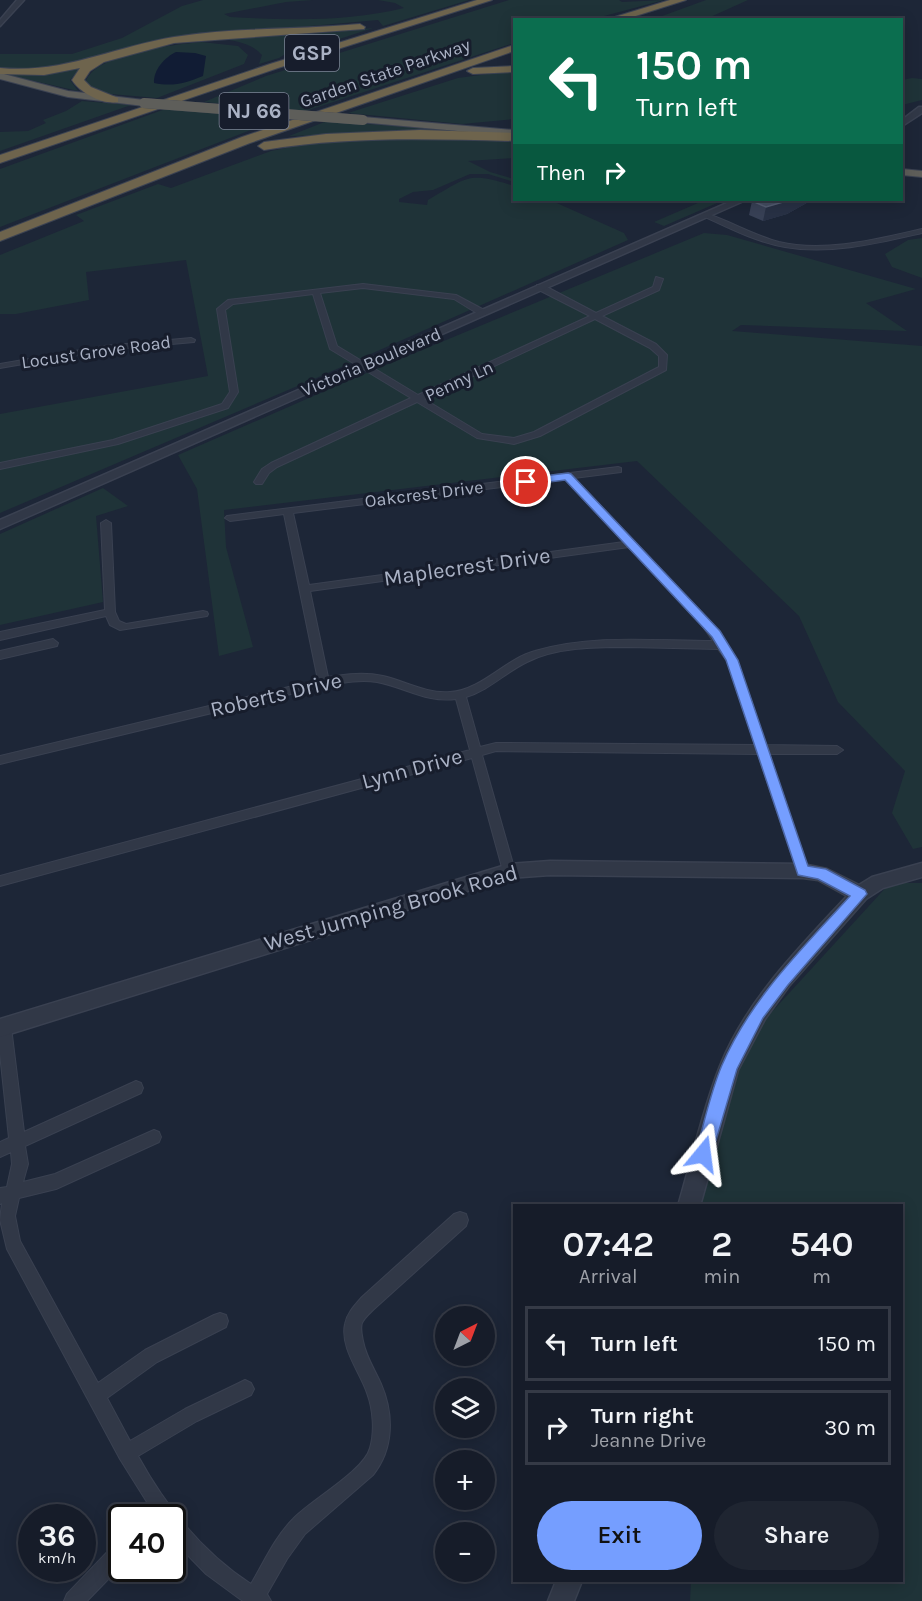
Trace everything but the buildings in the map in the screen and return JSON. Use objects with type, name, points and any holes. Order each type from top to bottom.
[{"type":"highway","name":"Garden State Parkway","points":[[0,159],[148,104],[487,0]]},
{"type":"highway","points":[[617,18],[681,0]]},
{"type":"highway","points":[[644,18],[693,0]]},
{"type":"highway","points":[[0,71],[26,74],[56,71],[131,49],[174,40],[354,28],[404,20],[474,4]]},
{"type":"highway","points":[[113,100],[82,88],[78,82],[79,75],[104,60],[164,45],[207,40],[244,46]]},
{"type":"highway","name":"Garden State Parkway","points":[[0,237],[171,168],[394,88],[513,48]]},
{"type":"highway","points":[[148,104],[237,72],[251,65],[256,59]]},
{"type":"highway","points":[[394,88],[472,71],[513,69]]},
{"type":"highway","name":"NJ 66","points":[[0,76],[58,92],[113,100],[363,120],[513,135]]},
{"type":"highway","name":"NJ 66","points":[[27,95],[113,100]]},
{"type":"highway","points":[[430,126],[513,125]]},
{"type":"highway","points":[[171,168],[250,148],[320,138],[513,135]]},
{"type":"highway","points":[[903,170],[922,169]]},
{"type":"highway","points":[[903,170],[922,175]]},
{"type":"street","points":[[0,24],[21,0]]},
{"type":"street","points":[[903,123],[922,109]]},
{"type":"street","name":"Victoria Boulevard","points":[[0,525],[739,201]]},
{"type":"street","points":[[705,215],[758,238],[795,246],[838,245],[922,231]]},
{"type":"street","name":"Penny Ln","points":[[259,482],[265,471],[274,465],[656,288],[659,279]]},
{"type":"street","points":[[0,466],[115,442],[225,406],[234,392],[221,309],[240,299],[363,286],[456,297],[483,313]]},
{"type":"street","points":[[316,291],[333,347],[480,436],[513,441],[537,434],[663,368],[663,354],[653,346],[540,287]]},
{"type":"street","name":"Locust Grove Road","points":[[0,366],[104,348],[191,340]]},
{"type":"street","name":"Oakcrest Drive","points":[[230,518],[618,470]]},
{"type":"street","points":[[568,477],[705,622],[732,660],[803,871]]},
{"type":"street","points":[[288,511],[324,682]]},
{"type":"street","points":[[106,523],[110,612],[114,623],[120,627],[203,614]]},
{"type":"street","name":"Maplecrest Drive","points":[[304,589],[631,544]]},
{"type":"street","points":[[0,636],[110,612]]},
{"type":"street","points":[[0,655],[53,643]]},
{"type":"street","points":[[509,871],[460,695],[517,662],[559,648],[593,644],[723,645]]},
{"type":"street","name":"Roberts Drive","points":[[0,760],[324,682],[350,678],[374,678],[431,695],[460,695]]},
{"type":"street","name":"Lynn Drive","points":[[0,881],[475,752],[506,747],[837,750]]},
{"type":"street","name":"West Jumping Brook Road","points":[[2,1028],[170,974],[509,871],[528,868],[803,871],[821,874],[860,894]]},
{"type":"street","points":[[690,1204],[729,1068],[744,1035],[782,980],[860,894],[878,882],[922,870]]},
{"type":"street","points":[[2,1028],[20,1164],[6,1194],[7,1216],[13,1243],[126,1453],[156,1504]]},
{"type":"street","points":[[0,1150],[136,1088]]},
{"type":"street","points":[[6,1194],[56,1181],[154,1137]]},
{"type":"street","points":[[186,1541],[212,1570],[258,1599],[274,1560],[299,1526],[376,1459],[381,1433],[380,1411],[374,1390],[357,1351],[353,1325],[356,1317],[368,1303],[460,1220]]},
{"type":"street","points":[[95,1395],[151,1356],[220,1321]]},
{"type":"street","points":[[126,1453],[191,1415],[245,1389]]},
{"type":"street","points":[[74,1601],[108,1566]]},
{"type":"street","points":[[561,1601],[569,1582]]},
{"type":"green space","points":[[203,0],[313,0],[286,2],[224,14],[230,17],[296,19],[361,16],[404,8],[395,3],[378,0],[469,0],[383,26],[378,20],[175,38],[113,51],[73,65],[48,70],[0,69],[0,54],[72,54],[122,38],[182,6]]},
{"type":"green space","points":[[509,0],[619,0],[622,2],[664,0],[597,18],[513,18],[513,43],[306,111],[204,102],[266,76]]},
{"type":"green space","points":[[706,0],[748,0],[708,18],[657,18]]},
{"type":"green space","points":[[373,28],[315,47],[293,49],[279,58],[259,64],[262,55],[252,47],[239,42],[212,38],[325,33]]},
{"type":"green space","points":[[201,42],[238,46],[248,55],[244,64],[157,98],[99,93],[85,84],[91,73],[118,58],[154,48]]},
{"type":"green space","points":[[81,68],[70,80],[78,91],[8,75],[39,75]]},
{"type":"green space","points":[[513,72],[513,119],[462,124],[348,113],[458,78]]},
{"type":"green space","points":[[922,79],[922,100],[903,105],[903,80]]},
{"type":"green space","points":[[82,101],[131,105],[0,151],[0,132],[28,131],[46,123],[43,120],[66,111]]},
{"type":"green space","points":[[168,108],[282,118],[0,227],[0,169]]},
{"type":"green space","points":[[327,121],[461,131],[289,136]]},
{"type":"green space","points":[[340,139],[513,140],[513,158],[468,161],[490,172],[513,179],[513,182],[488,174],[470,174],[433,190],[413,192],[399,199],[399,202],[427,205],[428,200],[461,182],[477,178],[487,179],[513,186],[513,201],[552,201],[624,233],[628,240],[321,376],[0,513],[0,414],[208,376],[186,260],[86,272],[89,300],[16,314],[0,314],[0,255],[84,221],[76,215],[158,184],[171,188],[271,151]]},
{"type":"green space","points":[[703,201],[722,201],[664,226],[654,222]]},
{"type":"green space","points":[[704,233],[727,235],[916,289],[866,303],[907,331],[741,325],[732,331],[922,346],[922,847],[913,849],[892,813],[905,771],[838,702],[799,616],[637,461],[224,510],[226,547],[253,647],[219,656],[197,489],[178,455],[357,377]]},
{"type":"green space","points":[[922,238],[922,278],[892,267],[885,254],[908,240]]},
{"type":"green space","points":[[103,488],[128,506],[96,516],[103,602],[0,625],[0,534]]},
{"type":"green space","points":[[890,883],[922,883],[922,1601],[690,1601],[691,1582],[903,1582],[903,1204],[690,1204],[737,1050]]},
{"type":"water","points":[[176,52],[206,56],[203,76],[179,84],[154,83],[155,73],[168,57]]},
{"type":"route","points":[[526,482],[568,477],[716,634],[732,660],[803,871],[821,874],[860,894],[782,980],[744,1035],[729,1068],[703,1154]]}]
